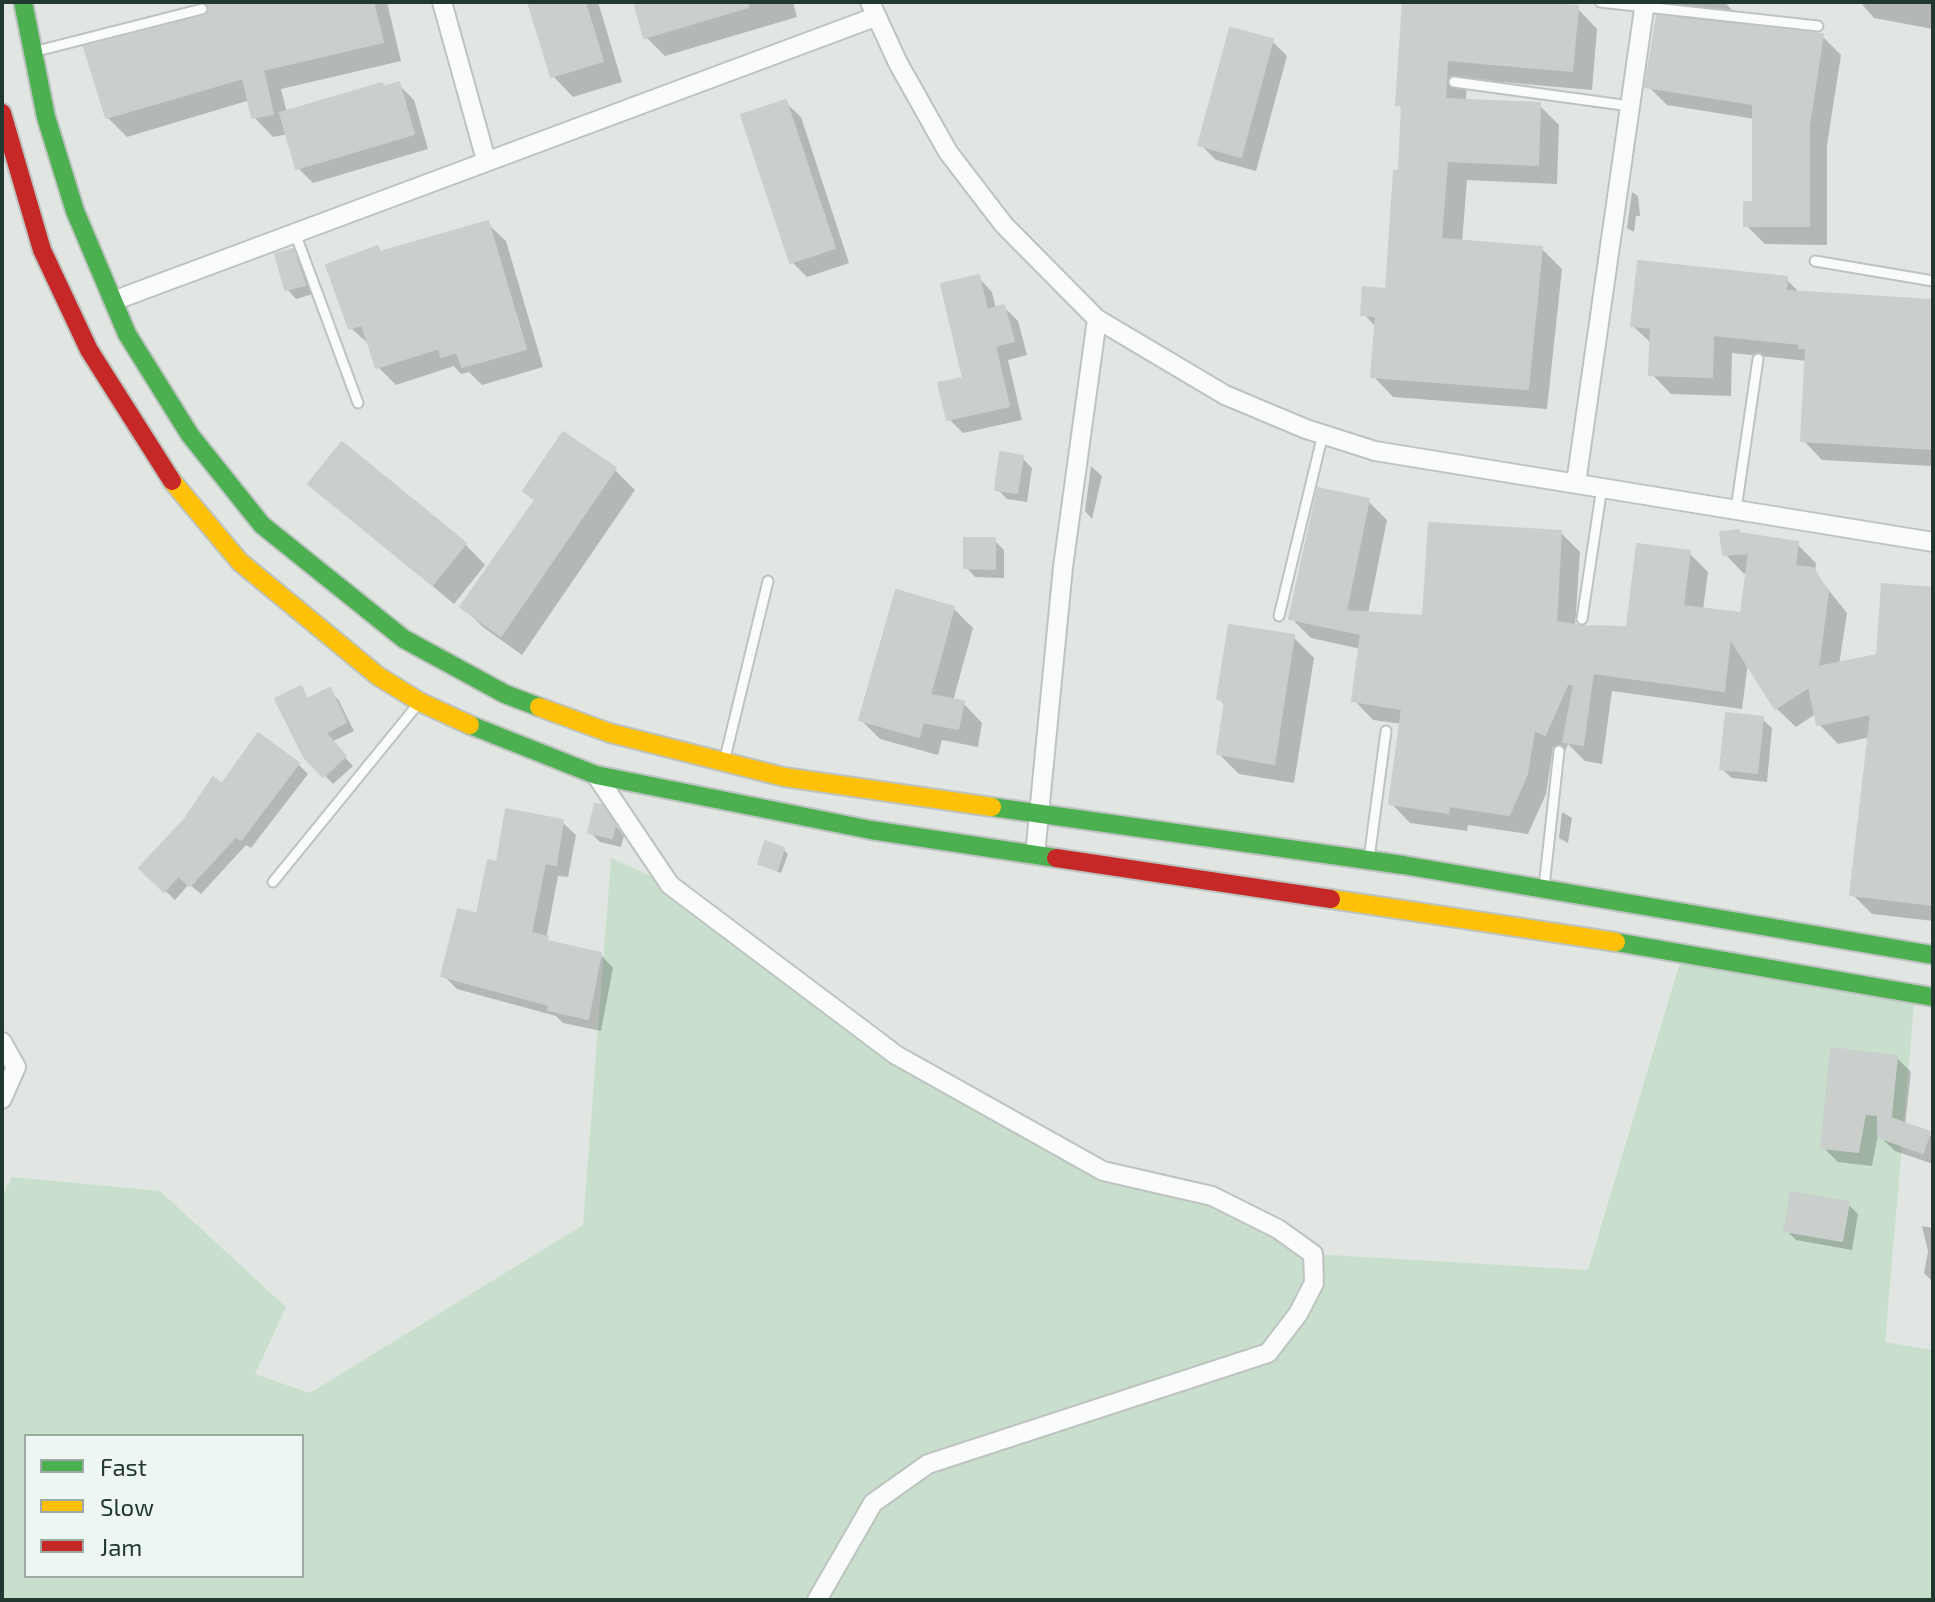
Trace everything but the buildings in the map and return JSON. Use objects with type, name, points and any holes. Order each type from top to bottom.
[{"type":"street","points":[[23,2],[46,117],[75,211],[127,334],[190,435],[262,525],[404,639],[505,694],[610,733],[784,777],[1369,861],[1933,955]]},
{"type":"street","points":[[442,2],[486,160]]},
{"type":"street","points":[[1576,483],[1644,5]]},
{"type":"street","points":[[113,301],[872,9],[948,152],[1004,225],[1097,319],[1225,395],[1323,434],[1375,451],[1431,463],[1602,487],[1933,542]]},
{"type":"street","points":[[2,113],[42,250],[89,350],[161,467],[240,562],[378,676],[420,702],[596,775],[871,830],[1712,957],[1933,997]]},
{"type":"street","points":[[1035,855],[1063,567],[1097,319]]},
{"type":"street","points":[[596,775],[670,885],[896,1055],[1103,1171],[1212,1196],[1278,1229],[1313,1254],[1314,1283],[1298,1314],[1268,1353],[1040,1425],[987,1448],[928,1464],[873,1503],[817,1600]]},
{"type":"street","points":[[2,1042],[16,1067],[2,1099]]},
{"type":"lane","points":[[1600,2],[1818,26]]},
{"type":"lane","points":[[33,51],[202,9]]},
{"type":"lane","points":[[1454,82],[1630,106]]},
{"type":"lane","points":[[295,233],[358,403]]},
{"type":"lane","points":[[1815,261],[1933,281]]},
{"type":"lane","points":[[1736,509],[1758,359]]},
{"type":"lane","points":[[1279,616],[1323,434]]},
{"type":"lane","points":[[1582,619],[1602,487]]},
{"type":"lane","points":[[724,761],[768,581]]},
{"type":"lane","points":[[273,882],[420,702]]},
{"type":"lane","points":[[1369,861],[1386,731]]},
{"type":"lane","points":[[1543,889],[1559,751]]},
{"type":"green space","points":[[611,858],[670,885],[896,1055],[1103,1171],[1212,1196],[1313,1254],[1588,1270],[1683,952],[1915,994],[1885,1342],[1933,1350],[1933,1600],[2,1600],[2,1197],[12,1177],[160,1191],[286,1307],[255,1374],[310,1393],[583,1225]]},
{"type":"traffic: fast","points":[[23,2],[46,117],[75,211],[127,334],[190,435],[262,525],[404,639],[505,694],[539,707]]},
{"type":"traffic: fast","points":[[470,725],[596,775],[871,830],[1056,858]]},
{"type":"traffic: fast","points":[[992,807],[1403,865],[1933,955]]},
{"type":"traffic: fast","points":[[1616,942],[1933,997]]},
{"type":"traffic: slow","points":[[172,481],[240,562],[378,676],[420,702],[470,725]]},
{"type":"traffic: slow","points":[[539,707],[610,733],[784,777],[992,807]]},
{"type":"traffic: slow","points":[[1331,899],[1616,942]]},
{"type":"traffic: jam","points":[[2,113],[42,250],[89,350],[172,481]]},
{"type":"traffic: jam","points":[[1056,858],[1331,899]]}]
